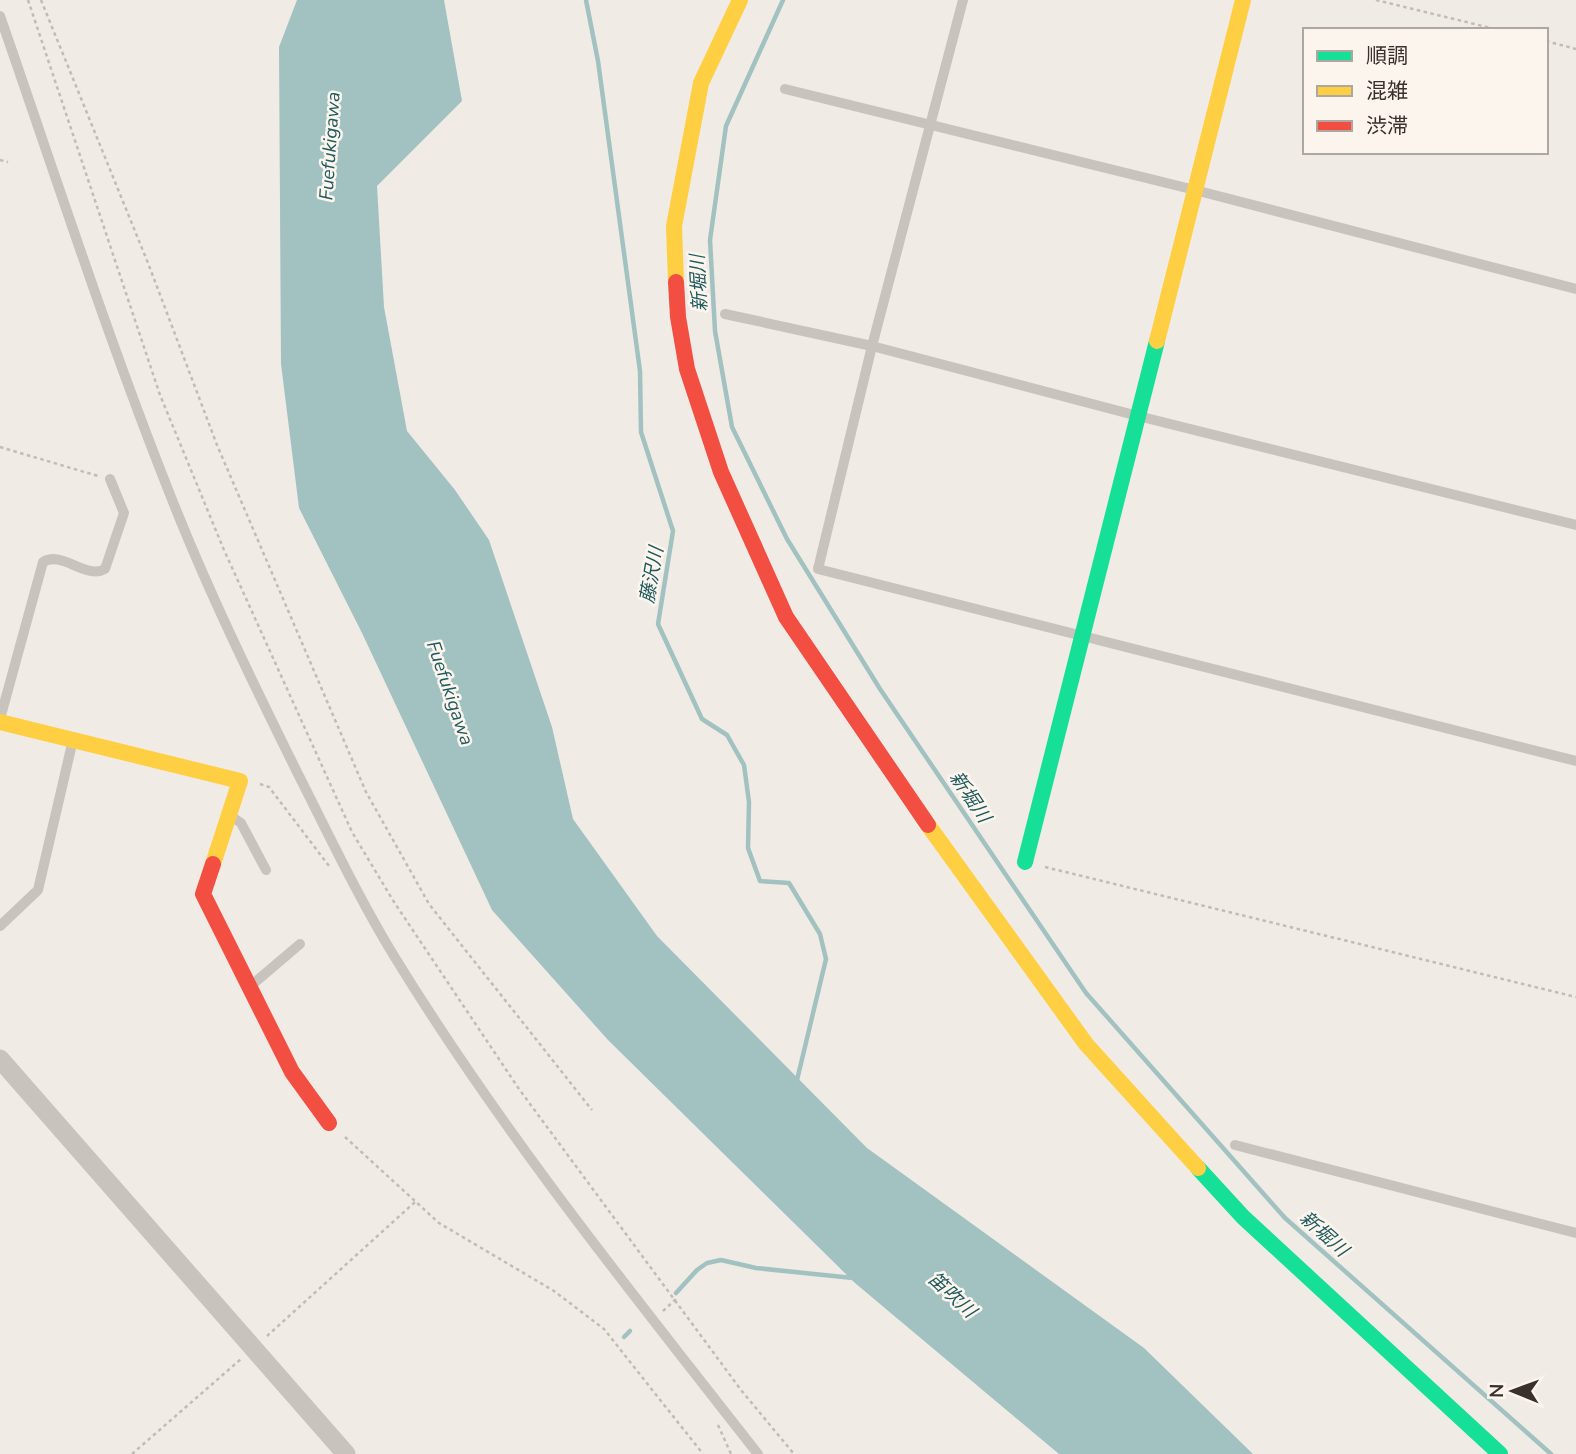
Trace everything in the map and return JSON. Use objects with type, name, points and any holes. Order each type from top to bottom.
[{"type":"street","points":[[740,0],[701,83],[674,226],[678,317],[687,369],[721,472],[786,617],[911,802],[1086,1045],[1243,1217],[1500,1454]]},
{"type":"street","points":[[1025,862],[1243,0]]},
{"type":"street","points":[[0,721],[240,781],[203,894],[292,1072],[329,1124]]},
{"type":"street","points":[[0,1059],[346,1454]]},
{"type":"lane","points":[[963,0],[818,569],[1576,761]]},
{"type":"lane","points":[[0,16],[119,362],[172,499],[268,714],[351,881],[446,1038],[532,1163],[640,1306],[758,1454]]},
{"type":"lane","points":[[785,89],[1195,190],[1576,289]]},
{"type":"lane","points":[[724,314],[873,346],[1138,416],[1576,525]]},
{"type":"lane","points":[[0,721],[43,562],[52,558],[92,571],[105,569],[124,513],[110,479]]},
{"type":"lane","points":[[0,926],[38,890],[72,740]]},
{"type":"lane","points":[[229,815],[241,823],[266,870]]},
{"type":"lane","points":[[248,987],[300,944]]},
{"type":"lane","points":[[1235,1145],[1576,1233]]},
{"type":"path","points":[[28,0],[160,395],[224,550],[352,832],[470,1019],[741,1390],[794,1454]]},
{"type":"path","points":[[41,0],[148,264],[217,446],[366,792],[429,904],[592,1110]]},
{"type":"path","points":[[1376,0],[1491,28]]},
{"type":"path","points":[[1548,41],[1576,48]]},
{"type":"path","points":[[0,160],[8,162]]},
{"type":"path","points":[[0,447],[110,479]]},
{"type":"path","points":[[259,783],[270,787],[328,866]]},
{"type":"path","points":[[1025,862],[1576,997]]},
{"type":"path","points":[[329,1124],[453,1234],[554,1290],[604,1329],[703,1454]]},
{"type":"path","points":[[132,1454],[415,1202]]},
{"type":"path","points":[[670,1304],[676,1299]]},
{"type":"water","points":[[297,0],[444,0],[462,101],[377,186],[384,307],[407,431],[455,490],[489,540],[552,727],[573,819],[657,936],[867,1148],[1144,1348],[1253,1454],[1059,1454],[855,1283],[608,1040],[492,910],[362,633],[299,508],[281,364],[279,47]]},
{"type":"waterway","name":"藤沢川","points":[[586,0],[598,61],[640,371],[641,432],[673,531],[658,624],[702,719],[727,735],[744,765],[749,802],[748,848],[760,881],[789,883],[820,934],[826,959],[797,1080]]},
{"type":"waterway","name":"新堀川","points":[[783,0],[726,126],[710,240],[715,331],[732,427],[787,539],[880,689],[1086,993],[1285,1218],[1551,1454]]},
{"type":"waterway","points":[[676,1293],[697,1270],[707,1263],[721,1260],[756,1268],[853,1278]]},
{"type":"waterway","points":[[624,1337],[630,1331]]},
{"type":"traffic: fast","points":[[1025,862],[1157,341]]},
{"type":"traffic: fast","points":[[1198,1168],[1243,1217],[1500,1454]]},
{"type":"traffic: slow","points":[[676,282],[674,226],[701,83],[740,0]]},
{"type":"traffic: slow","points":[[1157,341],[1243,0]]},
{"type":"traffic: slow","points":[[0,722],[240,781],[213,864]]},
{"type":"traffic: slow","points":[[928,825],[1086,1044],[1198,1168]]},
{"type":"traffic: jam","points":[[676,282],[678,317],[687,369],[721,472],[786,617],[928,825]]},
{"type":"traffic: jam","points":[[213,864],[203,894],[292,1072],[329,1123]]},
{"type":"water label","name":"Fuefukigawa","points":[[330,146]]},
{"type":"water label","name":"Fuefukigawa","points":[[450,693]]},
{"type":"water label","name":"笛吹川","points":[[952,1295]]}]
